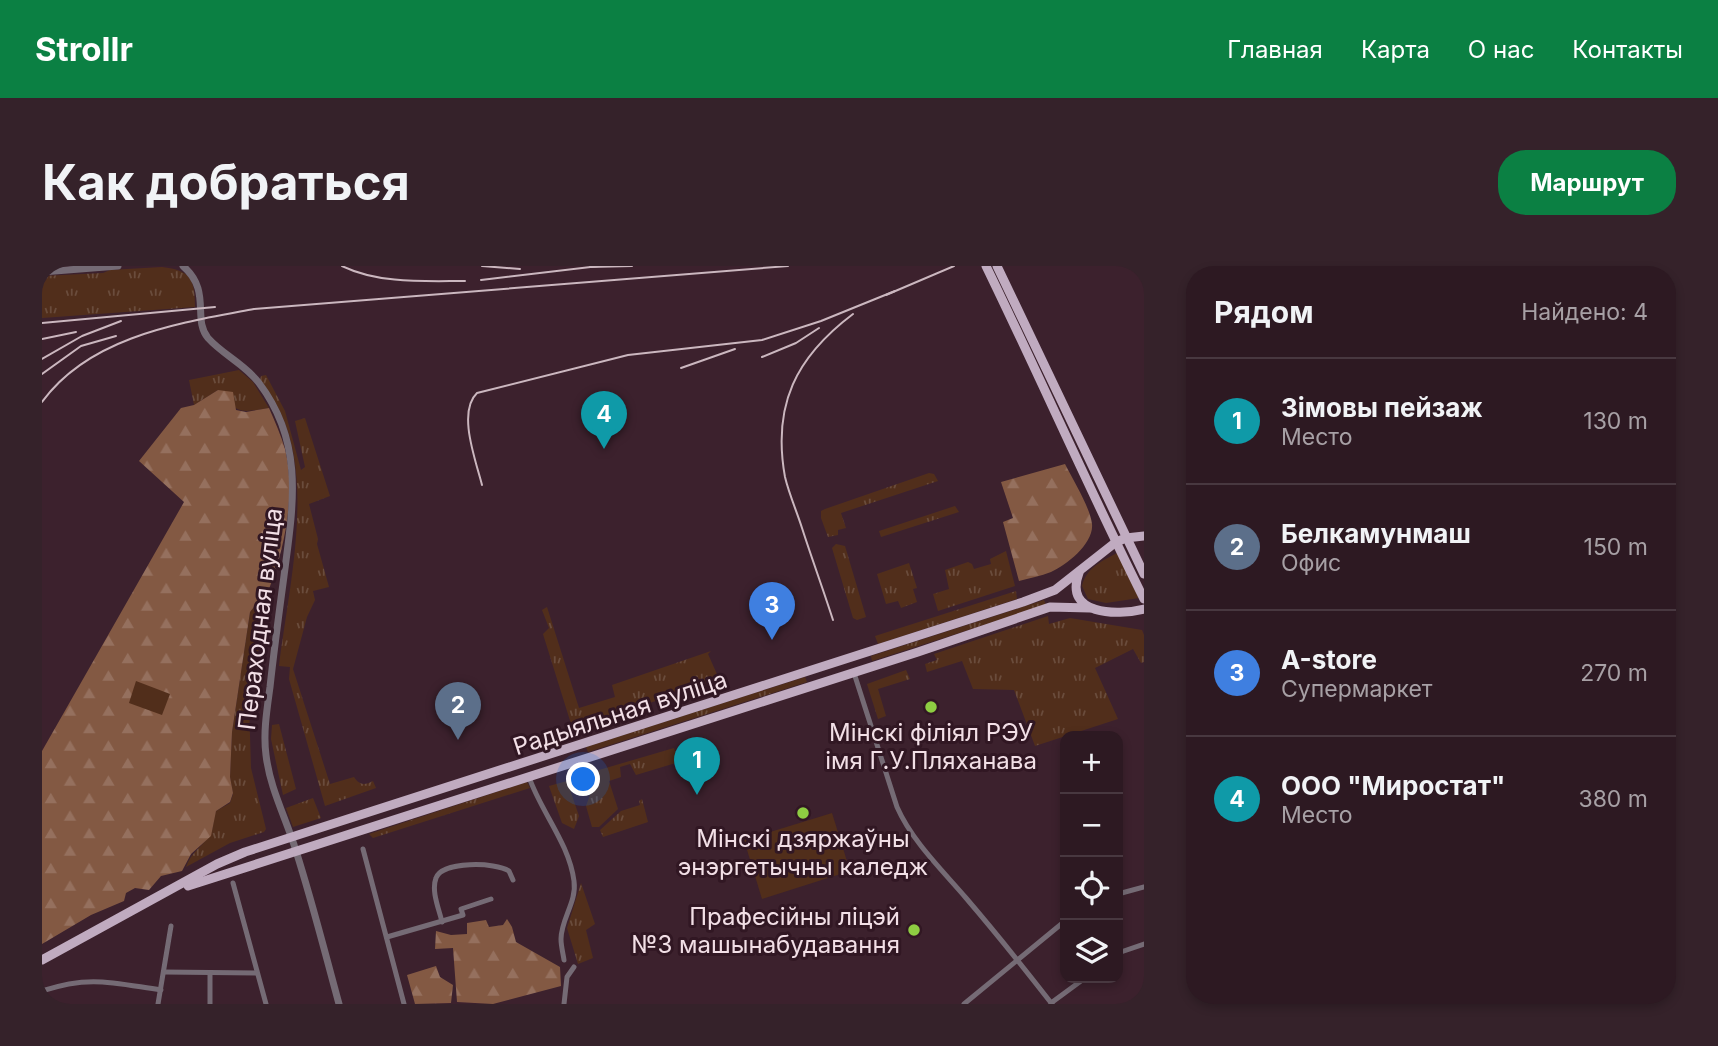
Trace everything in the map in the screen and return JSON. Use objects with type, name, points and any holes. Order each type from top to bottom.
[{"type":"main road","points":[[986,266],[1012,309],[1144,574]]},
{"type":"main road","points":[[997,266],[1012,309],[1116,542],[1144,598]]},
{"type":"main road","name":"Радыяльная вуліца","points":[[42,960],[217,864],[244,852],[1023,603],[1055,590],[1116,542],[1144,536]]},
{"type":"main road","points":[[1079,571],[1076,594],[1081,602],[1090,608]]},
{"type":"main road","name":"Радыяльная вуліца","points":[[171,891],[1049,607],[1123,612],[1144,610]]},
{"type":"main road","points":[[444,789],[449,802]]},
{"type":"street","points":[[42,272],[118,266]]},
{"type":"street","name":"Пераходная вуліца","points":[[183,266],[196,279],[204,332],[214,344],[242,365],[261,386],[283,426],[290,453],[294,484],[293,515],[265,739],[273,790],[297,851],[339,1004]]},
{"type":"street","points":[[854,672],[897,807],[905,822],[1051,1004],[1078,983]]},
{"type":"street","points":[[529,776],[557,833],[575,882],[561,937],[564,960]]},
{"type":"street","points":[[363,849],[404,1004]]},
{"type":"street","points":[[442,922],[435,883],[440,871],[445,868],[466,865],[496,866],[509,871],[513,880]]},
{"type":"street","points":[[233,883],[266,1004]]},
{"type":"street","points":[[1123,893],[1144,887]]},
{"type":"street","points":[[387,937],[463,915],[461,909],[491,899]]},
{"type":"street","points":[[964,1004],[1060,925]]},
{"type":"street","points":[[159,1004],[171,926]]},
{"type":"street","points":[[1123,951],[1144,944]]},
{"type":"street","points":[[564,1004],[567,976],[574,967]]},
{"type":"street","points":[[164,972],[257,973]]},
{"type":"street","points":[[211,974],[211,1004]]},
{"type":"street","points":[[42,991],[67,983],[95,980],[161,990]]},
{"type":"green space","points":[[172,268],[189,278],[194,290],[195,307],[42,318],[42,276]]},
{"type":"green space","points":[[239,370],[253,382],[269,408],[240,410],[230,404],[218,390],[194,405],[189,380]]},
{"type":"green space","points":[[266,375],[285,411],[301,470],[305,467],[295,421],[305,418],[330,496],[309,504],[329,587],[313,591],[315,600],[307,617],[293,669],[330,784],[354,777],[363,784],[373,781],[376,788],[325,806],[289,679],[290,667],[279,666],[296,537],[296,471],[290,440],[280,412],[260,380],[261,376]]},
{"type":"green space","points":[[218,390],[233,392],[236,410],[246,412],[269,408],[285,449],[289,484],[287,520],[275,573],[269,589],[262,590],[260,599],[250,612],[232,732],[230,777],[233,793],[230,802],[216,811],[211,836],[191,854],[182,871],[161,876],[149,890],[135,888],[126,893],[124,901],[91,915],[42,944],[42,751],[184,502],[139,461],[181,408],[194,405]]},
{"type":"green space","points":[[1065,464],[1091,517],[1089,539],[1072,559],[1057,569],[1019,581],[1003,522],[1013,518],[1001,482]]},
{"type":"green space","points":[[929,473],[934,474],[938,481],[841,513],[846,528],[838,530],[838,535],[828,537],[821,511]]},
{"type":"green space","points":[[955,506],[959,512],[881,537],[879,531]]},
{"type":"green space","points":[[836,544],[845,546],[866,617],[857,620],[853,618],[832,548]]},
{"type":"green space","points":[[1006,551],[1015,586],[938,611],[933,594],[949,589],[945,570],[968,562],[974,569],[991,564],[990,559]]},
{"type":"green space","points":[[1117,553],[1139,598],[1106,603],[1088,599],[1082,586],[1087,574]]},
{"type":"green space","points":[[909,563],[917,588],[913,589],[917,602],[901,608],[898,601],[886,604],[877,574]]},
{"type":"green space","points":[[269,589],[249,704],[251,768],[266,829],[230,843],[186,867],[192,855],[210,836],[216,811],[230,803],[233,794],[230,777],[232,732],[250,612],[260,599],[262,590]]},
{"type":"green space","points":[[1016,591],[1017,599],[878,644],[875,636]]},
{"type":"green space","points":[[1044,600],[1046,605],[872,661],[871,656]]},
{"type":"green space","points":[[547,607],[579,708],[615,697],[612,685],[711,651],[708,654],[720,681],[572,727],[543,634],[549,628],[542,610]]},
{"type":"green space","points":[[1048,616],[1049,624],[1070,618],[1142,630],[1144,635],[1144,662],[1141,663],[1133,649],[1095,668],[1118,719],[1081,731],[1060,731],[1060,738],[1035,746],[1014,690],[973,689],[962,661],[927,672],[925,664],[937,660],[934,654]]},
{"type":"green space","points":[[906,670],[910,679],[878,689],[886,716],[878,719],[867,684]]},
{"type":"green space","points":[[805,677],[807,682],[588,752],[586,747]]},
{"type":"green space","points":[[136,681],[170,694],[162,715],[129,703]]},
{"type":"green space","points":[[279,724],[296,789],[283,795],[271,739],[272,725]]},
{"type":"green space","points":[[674,748],[679,762],[636,775],[630,764],[620,767],[621,777],[609,781],[618,809],[599,827],[592,827],[586,806],[599,770]]},
{"type":"green space","points":[[567,781],[579,816],[574,829],[562,823],[549,786]]},
{"type":"green space","points":[[527,782],[530,788],[373,838],[369,834]]},
{"type":"green space","points":[[313,798],[321,818],[293,827],[286,808]]},
{"type":"green space","points":[[642,799],[648,822],[603,837],[600,830],[621,811],[640,805],[639,801]]},
{"type":"green space","points":[[832,813],[850,871],[762,899],[744,840]]},
{"type":"green space","points":[[581,883],[595,924],[586,930],[593,958],[578,964],[567,928]]},
{"type":"green space","points":[[507,919],[516,942],[560,967],[561,986],[493,1004],[457,1002],[453,948],[435,949],[436,931],[451,935],[467,934],[467,923],[486,920],[489,927],[503,925]]},
{"type":"green space","points":[[436,966],[440,977],[453,985],[451,1003],[415,1004],[407,975]]},
{"type":"railway","points":[[342,266],[387,279],[465,281]]},
{"type":"railway","points":[[482,266],[520,269]]},
{"type":"railway","points":[[481,280],[599,266]]},
{"type":"railway","points":[[590,267],[632,266]]},
{"type":"railway","points":[[42,402],[62,380],[111,347],[167,327],[254,309],[788,266]]},
{"type":"railway","points":[[886,295],[954,266]]},
{"type":"railway","points":[[482,485],[468,424],[471,401],[477,393],[628,355],[762,340],[821,321],[895,291]]},
{"type":"railway","points":[[42,323],[215,307]]},
{"type":"railway","points":[[833,620],[785,477],[782,427],[786,405],[803,365],[816,347],[853,314]]},
{"type":"railway","points":[[42,359],[82,336],[121,321]]},
{"type":"railway","points":[[762,357],[796,343],[819,328]]},
{"type":"railway","points":[[42,339],[76,332]]},
{"type":"railway","points":[[42,374],[81,346],[116,336]]},
{"type":"railway","points":[[681,368],[735,349]]},
{"type":"place","name":"ООО \"Миростат\"","points":[[604,449]]},
{"type":"place","name":"А-store","points":[[772,640]]},
{"type":"place","name":"Мінскі філіял РЭУ імя Г.У.Пляханава","points":[[931,707]]},
{"type":"place","name":"Белкамунмаш","points":[[458,740]]},
{"type":"place","name":"Зімовы пейзаж","points":[[697,795]]},
{"type":"place","name":"Мінскі дзяржаўны энэргетычны каледж","points":[[803,813]]},
{"type":"place","name":"Прафесійны ліцэй №3 машынабудавання","points":[[914,930]]}]
